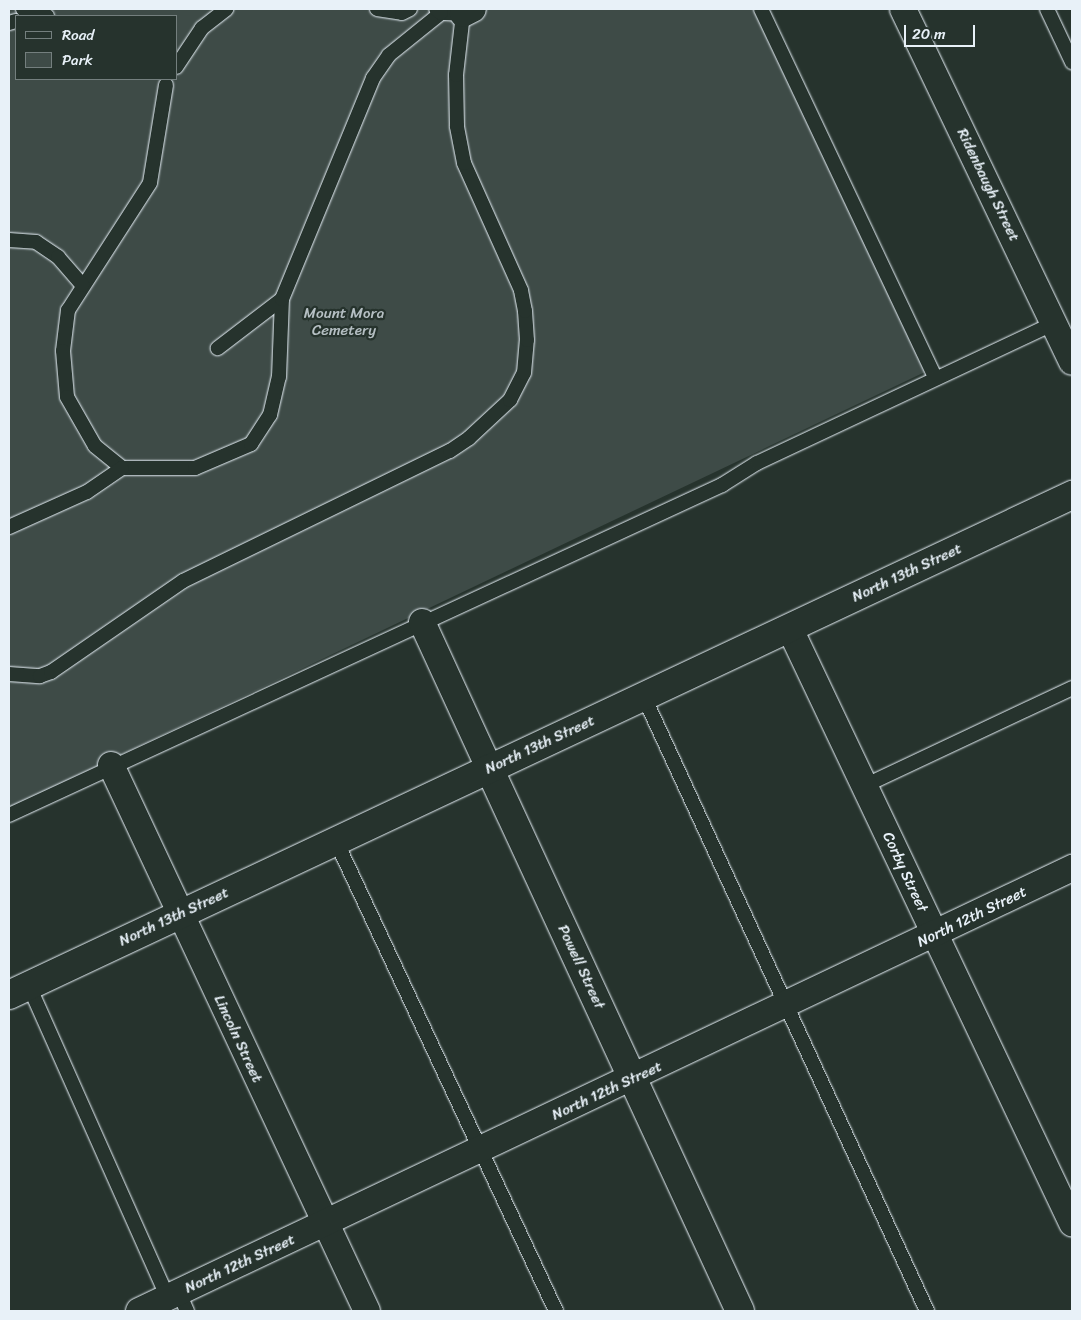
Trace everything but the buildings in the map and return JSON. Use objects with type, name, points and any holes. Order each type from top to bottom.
[{"type":"street","name":"Ridenbaugh Street","points":[[903,9],[1072,362]]},
{"type":"street","name":"North 13th Street","points":[[19,990],[1072,495]]},
{"type":"street","name":"Powell Street","points":[[422,622],[740,1311]]},
{"type":"street","name":"Corby Street","points":[[790,629],[1072,1224]]},
{"type":"street","name":"Lincoln Street","points":[[111,765],[367,1311]]},
{"type":"street","name":"North 12th Street","points":[[139,1311],[178,1301],[326,1224],[1072,868]]},
{"type":"lane","points":[[178,64],[202,28],[226,9]]},
{"type":"lane","points":[[377,9],[402,13],[410,9]]},
{"type":"lane","points":[[761,9],[935,377]]},
{"type":"lane","points":[[1047,9],[1072,62]]},
{"type":"lane","points":[[9,527],[87,492],[122,468],[196,468],[251,444],[270,415],[279,377],[282,299],[373,78],[389,56],[453,11]]},
{"type":"lane","points":[[9,674],[40,676],[51,672],[183,581],[450,451],[469,438],[510,400],[524,373],[528,340],[525,311],[521,290],[464,163],[457,126],[453,11]]},
{"type":"lane","points":[[122,468],[95,446],[76,416],[65,388],[63,351],[68,310],[82,285],[138,206],[150,183],[164,81]]},
{"type":"lane","points":[[9,240],[36,242],[58,257],[82,285]]},
{"type":"lane","points":[[218,348],[282,299]]},
{"type":"lane","points":[[9,815],[111,765],[722,485],[757,463],[935,377],[1054,323]]},
{"type":"lane","points":[[864,786],[1072,688]]},
{"type":"lane","points":[[644,697],[927,1311]]},
{"type":"lane","points":[[336,841],[556,1311]]},
{"type":"lane","points":[[19,990],[178,1301]]},
{"type":"green space","name":"Mount Mora Cemetery","points":[[9,9],[753,9],[925,372],[9,808]]}]
